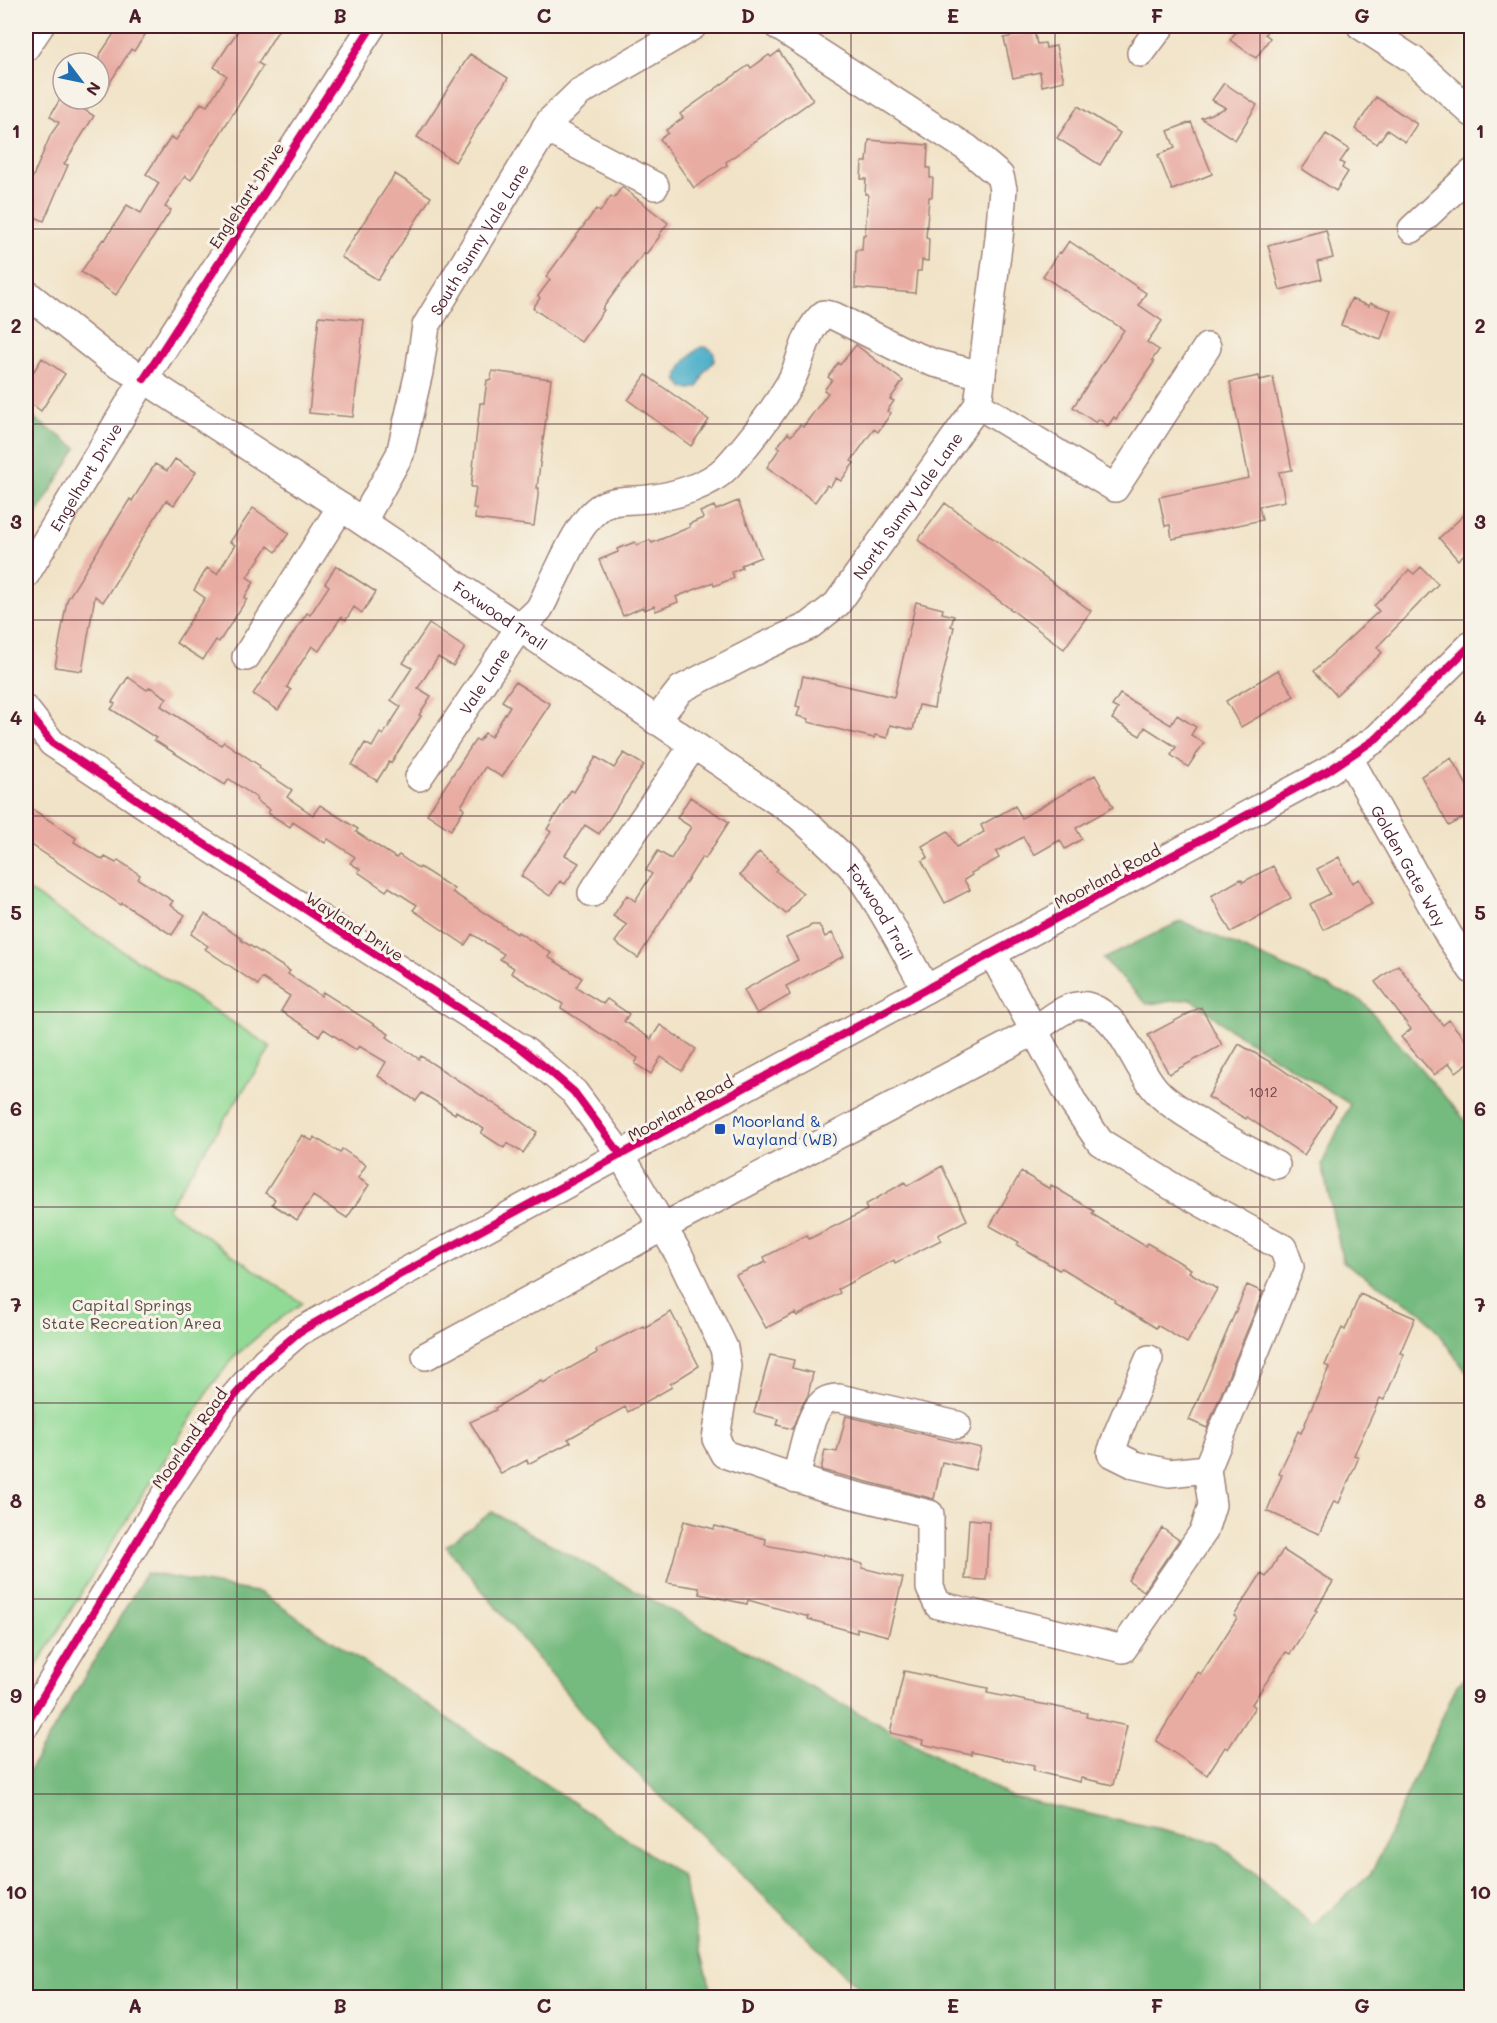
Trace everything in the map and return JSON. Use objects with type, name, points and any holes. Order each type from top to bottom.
[{"type":"street","points":[[26,47],[40,26]]},
{"type":"street","name":"Englehart Drive","points":[[144,379],[372,26]]},
{"type":"street","name":"South Sunny Vale Lane","points":[[246,657],[352,514],[400,454],[419,372],[426,326],[545,128],[580,92],[693,26]]},
{"type":"street","name":"North Sunny Vale Lane","points":[[656,721],[681,689],[765,645],[809,626],[837,604],[978,405],[999,237],[1003,189],[1000,176],[967,148],[778,26]]},
{"type":"street","points":[[1141,53],[1161,26]]},
{"type":"street","points":[[1361,26],[1415,61],[1472,113]]},
{"type":"street","points":[[545,128],[655,186]]},
{"type":"street","points":[[1412,229],[1472,173]]},
{"type":"street","name":"Foxwood Trail","points":[[26,293],[109,358],[352,514],[799,816],[859,875],[926,989]]},
{"type":"street","name":"Vale Lane","points":[[419,777],[519,628],[539,609],[583,525],[600,507],[611,502],[650,499],[687,489],[708,482],[725,469],[788,385],[799,366],[812,328],[824,314],[834,316],[906,352],[934,363],[982,375]]},
{"type":"street","points":[[978,405],[1115,488],[1207,348]]},
{"type":"street","name":"Engelhart Drive","points":[[26,574],[144,379]]},
{"type":"street","name":"Moorland Road","points":[[26,1724],[155,1511],[224,1408],[265,1361],[299,1332],[1349,758],[1377,738],[1472,644]]},
{"type":"street","name":"Wayland Drive","points":[[26,710],[52,743],[187,833],[521,1048],[574,1092],[621,1155],[678,1253],[724,1348],[727,1366],[716,1439],[724,1454],[796,1479],[930,1514],[930,1588],[938,1605],[1123,1649],[1204,1531],[1212,1505],[1207,1469]]},
{"type":"street","points":[[592,893],[693,746]]},
{"type":"street","name":"Golden Gate Way","points":[[1349,758],[1449,936],[1472,970]]},
{"type":"street","points":[[992,953],[1074,1104],[1100,1142],[1173,1187],[1283,1248],[1290,1267],[1207,1469],[1169,1473],[1135,1465],[1111,1454],[1149,1359]]},
{"type":"street","points":[[426,1356],[663,1227],[1033,1032],[1064,1011],[1077,1006],[1090,1007],[1107,1018],[1126,1041],[1154,1088],[1168,1102],[1213,1132],[1276,1165]]},
{"type":"street","points":[[796,1479],[813,1416],[820,1405],[828,1399],[839,1398],[957,1425]]},
{"type":"green space","points":[[26,413],[77,448],[26,532]]},
{"type":"green space","name":"Capital Springs State Recreation Area","points":[[26,889],[271,1047],[167,1209],[302,1303],[270,1326],[235,1356],[212,1385],[26,1684]]},
{"type":"green space","points":[[1181,921],[1362,1001],[1471,1127],[1471,1378],[1423,1313],[1343,1262],[1322,1164],[1350,1104],[1228,1028],[1192,999],[1147,1004],[1103,959]]},
{"type":"green space","points":[[492,1512],[1009,1796],[1218,1843],[1313,1925],[1371,1874],[1457,1685],[1471,1673],[1471,1997],[871,1997],[844,1974],[612,1749],[446,1546]]},
{"type":"green space","points":[[146,1573],[261,1593],[682,1876],[713,1997],[26,1997],[26,1776]]},
{"type":"water","points":[[701,347],[712,350],[714,361],[705,371],[698,387],[684,388],[677,380],[680,370],[689,357]]},
{"type":"building","points":[[119,26],[151,26],[134,51],[131,49],[111,81],[111,51],[102,51]]},
{"type":"building","points":[[241,26],[281,26],[258,63],[263,66],[191,180],[185,176],[165,207],[171,210],[116,295],[81,272],[127,205],[141,213],[159,183],[146,174],[171,137],[176,140],[201,103],[207,106],[227,76],[214,67]]},
{"type":"building","points":[[1240,26],[1271,26],[1265,34],[1270,38],[1256,58],[1230,40]]},
{"type":"building","points":[[1034,31],[1037,44],[1045,43],[1046,48],[1056,46],[1064,81],[1042,86],[1040,72],[1013,78],[1004,38]]},
{"type":"building","points":[[779,51],[813,100],[726,162],[727,165],[694,188],[660,139],[668,133],[666,130],[683,118],[680,114],[749,65],[751,68]]},
{"type":"building","points":[[470,54],[508,78],[455,162],[417,137]]},
{"type":"building","points":[[1224,83],[1257,105],[1235,140],[1201,118],[1226,108],[1212,100]]},
{"type":"building","points":[[1376,97],[1417,124],[1405,142],[1387,130],[1377,144],[1355,129]]},
{"type":"building","points":[[1078,106],[1120,133],[1100,165],[1057,138]]},
{"type":"building","points":[[53,111],[86,111],[94,116],[64,164],[68,165],[44,221],[26,213],[26,193],[51,134],[59,123],[50,116]]},
{"type":"building","points":[[1191,122],[1212,174],[1172,190],[1158,155],[1175,148],[1168,131]]},
{"type":"building","points":[[1326,134],[1349,149],[1340,162],[1344,164],[1342,168],[1348,172],[1336,191],[1302,169]]},
{"type":"building","points":[[869,140],[928,145],[927,168],[930,168],[930,178],[933,178],[926,238],[929,239],[928,261],[922,260],[921,271],[917,271],[915,293],[855,288],[856,250],[862,250],[863,235],[865,235],[868,194],[865,194],[866,179],[861,179],[862,162],[867,162]]},
{"type":"building","points":[[395,174],[431,197],[378,280],[341,257]]},
{"type":"building","points":[[622,187],[668,223],[602,309],[604,310],[581,342],[533,308],[540,298],[538,296],[550,280],[546,277],[596,209],[600,212],[611,196],[614,198]]},
{"type":"building","points":[[1326,230],[1333,258],[1318,262],[1322,279],[1280,290],[1268,245]]},
{"type":"building","points":[[1069,241],[1146,293],[1139,305],[1162,321],[1147,342],[1159,350],[1152,360],[1154,362],[1116,419],[1114,417],[1108,426],[1099,419],[1096,423],[1073,407],[1124,330],[1043,276]]},
{"type":"building","points":[[1351,299],[1369,306],[1370,303],[1391,310],[1381,339],[1341,325]]},
{"type":"building","points":[[319,316],[364,320],[353,417],[309,413]]},
{"type":"building","points":[[856,345],[903,381],[890,399],[894,401],[887,411],[891,413],[878,432],[874,429],[851,461],[854,463],[841,481],[836,478],[830,487],[827,485],[815,502],[767,467],[780,448],[777,447],[788,433],[791,436],[800,425],[803,427],[828,393],[824,390],[832,380],[828,377]]},
{"type":"building","points":[[42,358],[65,374],[41,411],[26,400],[26,369],[32,374]]},
{"type":"building","points":[[492,371],[551,379],[534,526],[475,519],[476,508],[473,508],[476,487],[471,487],[480,403],[484,403],[487,380],[491,380]]},
{"type":"building","points":[[646,375],[709,420],[691,446],[628,400]]},
{"type":"building","points":[[1259,376],[1260,380],[1273,377],[1292,470],[1279,472],[1285,501],[1259,506],[1262,520],[1172,539],[1170,525],[1165,526],[1159,497],[1249,478],[1230,382]]},
{"type":"building","points":[[175,459],[196,472],[174,505],[166,500],[103,602],[95,596],[82,671],[55,667],[67,600],[130,499],[132,501],[155,464],[167,471]]},
{"type":"building","points":[[738,501],[761,557],[741,565],[742,568],[732,572],[734,578],[714,586],[713,582],[676,597],[678,602],[656,611],[654,606],[644,610],[643,607],[623,616],[599,560],[635,542],[637,545],[650,540],[652,543],[690,527],[689,524],[703,518],[700,512],[714,506],[716,510]]},
{"type":"building","points":[[945,503],[1091,611],[1064,649],[918,540]]},
{"type":"building","points":[[253,508],[289,533],[276,552],[268,546],[247,577],[254,582],[244,598],[247,599],[219,642],[216,640],[203,660],[176,643],[205,598],[194,590],[207,568],[217,574],[235,545],[230,542]]},
{"type":"building","points":[[1472,508],[1472,547],[1458,560],[1439,538]]},
{"type":"building","points":[[336,566],[376,592],[362,613],[354,607],[346,620],[341,617],[319,651],[312,646],[287,687],[291,690],[278,710],[253,694],[307,613],[310,615],[329,586],[325,583]]},
{"type":"building","points":[[1421,567],[1438,584],[1377,647],[1382,653],[1336,695],[1314,671],[1379,611],[1374,606],[1409,570],[1414,574]]},
{"type":"building","points":[[916,602],[943,609],[942,613],[954,616],[951,626],[954,627],[934,708],[919,705],[913,730],[890,725],[887,738],[875,735],[874,738],[808,722],[809,719],[797,716],[800,707],[796,706],[803,676],[894,697]]},
{"type":"building","points":[[429,624],[465,648],[453,666],[438,657],[418,688],[431,696],[419,715],[421,716],[377,781],[352,765],[365,743],[372,747],[380,733],[383,735],[401,707],[391,700],[412,668],[403,663]]},
{"type":"building","points":[[1278,670],[1294,696],[1241,727],[1226,701]]},
{"type":"building","points":[[128,677],[147,690],[150,687],[167,698],[161,706],[221,745],[224,742],[260,766],[259,768],[292,790],[287,797],[313,815],[320,805],[358,829],[356,832],[396,858],[399,855],[419,869],[420,867],[454,889],[452,892],[551,953],[548,957],[582,978],[576,987],[603,1004],[607,999],[629,1014],[624,1021],[651,1039],[660,1025],[696,1049],[682,1071],[661,1057],[651,1074],[635,1064],[638,1058],[561,1008],[563,1004],[511,973],[514,968],[500,959],[504,954],[472,934],[465,945],[413,910],[417,905],[389,887],[386,891],[358,872],[360,869],[350,863],[355,857],[328,839],[325,843],[293,822],[290,827],[268,813],[270,810],[256,800],[257,798],[229,779],[225,785],[154,740],[156,738],[111,709],[115,704],[112,702]]},
{"type":"building","points":[[515,682],[550,704],[502,777],[485,767],[461,806],[464,809],[451,830],[427,814],[476,739],[479,741],[485,733],[491,737],[510,706],[502,701]]},
{"type":"building","points":[[1120,694],[1171,725],[1177,715],[1196,727],[1191,735],[1204,743],[1188,767],[1171,755],[1176,747],[1145,727],[1140,736],[1112,719],[1118,709],[1112,706]]},
{"type":"building","points":[[624,753],[644,765],[599,834],[585,825],[565,855],[579,863],[565,884],[560,881],[550,896],[521,876],[551,832],[547,829],[571,790],[574,792],[596,757],[614,768]]},
{"type":"building","points":[[1451,758],[1472,794],[1472,813],[1449,826],[1421,776]]},
{"type":"building","points":[[1095,775],[1113,807],[1076,828],[1082,839],[1065,849],[1060,840],[1034,855],[1023,837],[996,852],[999,858],[971,873],[972,875],[964,880],[970,890],[945,903],[922,861],[928,857],[922,846],[948,831],[957,847],[984,832],[981,825],[1015,806],[1022,818]]},
{"type":"building","points":[[690,797],[729,822],[705,859],[702,857],[638,958],[615,942],[627,925],[613,916],[627,895],[635,901],[652,874],[646,870],[658,851],[671,859],[691,827],[677,818]]},
{"type":"building","points":[[26,805],[76,838],[74,842],[103,860],[105,857],[116,863],[118,860],[140,875],[138,879],[173,901],[170,905],[185,915],[172,935],[122,903],[121,905],[26,841]]},
{"type":"building","points":[[759,852],[778,869],[776,871],[803,893],[786,914],[740,875]]},
{"type":"building","points":[[1339,857],[1352,883],[1359,879],[1372,904],[1323,930],[1310,904],[1330,894],[1317,869]]},
{"type":"building","points":[[1273,866],[1291,898],[1231,932],[1211,896],[1241,879],[1243,882]]},
{"type":"building","points":[[205,914],[290,971],[288,974],[321,996],[323,992],[389,1034],[387,1037],[419,1059],[421,1056],[537,1132],[523,1153],[507,1143],[504,1148],[481,1133],[484,1129],[422,1093],[416,1101],[378,1076],[386,1062],[359,1046],[356,1050],[324,1029],[319,1036],[281,1011],[290,996],[262,978],[258,985],[205,949],[208,946],[191,934]]},
{"type":"building","points":[[812,925],[819,925],[825,937],[832,933],[844,956],[786,986],[790,995],[757,1014],[744,990],[798,960],[786,938]]},
{"type":"building","points":[[1398,965],[1422,997],[1420,998],[1443,1025],[1449,1020],[1472,1048],[1472,1060],[1456,1072],[1449,1063],[1434,1075],[1401,1037],[1411,1029],[1375,982]]},
{"type":"building","points":[[1201,1007],[1222,1045],[1169,1074],[1148,1035]]},
{"type":"building","points":[[1239,1044],[1277,1066],[1336,1107],[1304,1155],[1247,1117],[1246,1119],[1208,1097]]},
{"type":"building","points":[[302,1135],[312,1141],[314,1137],[340,1153],[342,1149],[366,1165],[358,1178],[369,1185],[347,1218],[313,1196],[297,1220],[272,1204],[275,1199],[265,1193]]},
{"type":"building","points":[[942,1166],[967,1220],[938,1235],[941,1240],[895,1263],[894,1260],[838,1289],[840,1293],[797,1316],[795,1313],[766,1328],[736,1275],[766,1262],[764,1257],[807,1235],[809,1239],[867,1210],[865,1205],[905,1182],[907,1186]]},
{"type":"building","points":[[1021,1172],[1050,1189],[1051,1185],[1094,1211],[1092,1214],[1145,1246],[1147,1243],[1191,1269],[1189,1272],[1217,1289],[1187,1343],[1157,1325],[1156,1328],[1114,1302],[1115,1300],[1062,1268],[1059,1270],[1017,1245],[1019,1242],[990,1226]]},
{"type":"building","points":[[1247,1285],[1263,1292],[1207,1428],[1189,1420]]},
{"type":"building","points":[[1360,1294],[1415,1318],[1400,1353],[1404,1354],[1384,1400],[1380,1398],[1354,1455],[1359,1457],[1339,1503],[1334,1501],[1319,1534],[1267,1511],[1282,1475],[1279,1474],[1298,1431],[1301,1433],[1329,1367],[1325,1365],[1342,1328],[1345,1330]]},
{"type":"building","points":[[671,1312],[699,1366],[670,1384],[672,1387],[628,1412],[625,1407],[568,1439],[571,1442],[528,1464],[527,1460],[501,1474],[470,1422],[496,1410],[495,1408],[541,1381],[543,1383],[597,1353],[596,1350],[643,1326],[644,1328]]},
{"type":"building","points":[[770,1355],[794,1360],[792,1368],[813,1373],[808,1395],[792,1429],[777,1425],[779,1419],[754,1413]]},
{"type":"building","points":[[846,1416],[981,1448],[975,1470],[942,1462],[934,1499],[821,1470],[825,1450],[837,1452]]},
{"type":"building","points":[[969,1519],[989,1521],[986,1580],[965,1579]]},
{"type":"building","points":[[684,1521],[766,1539],[765,1545],[822,1556],[823,1554],[863,1564],[862,1568],[903,1578],[888,1636],[857,1628],[857,1633],[748,1600],[747,1604],[700,1594],[699,1588],[667,1583]]},
{"type":"building","points":[[1162,1528],[1179,1540],[1144,1591],[1128,1580]]},
{"type":"building","points":[[1283,1550],[1333,1582],[1290,1654],[1286,1652],[1252,1704],[1255,1707],[1228,1749],[1225,1747],[1207,1775],[1156,1741],[1198,1672],[1201,1674],[1237,1618],[1234,1616],[1261,1574],[1266,1577]]},
{"type":"building","points":[[904,1671],[988,1688],[987,1693],[1087,1713],[1086,1717],[1127,1726],[1113,1785],[1081,1778],[1080,1782],[1033,1771],[1034,1766],[922,1744],[923,1740],[890,1733]]},
{"type":"cycle path","points":[[144,379],[372,26]]},
{"type":"cycle path","points":[[26,1724],[155,1511],[224,1408],[265,1361],[299,1332],[399,1275],[1328,771],[1377,738],[1472,644]]},
{"type":"cycle path","points":[[26,710],[52,743],[187,833],[521,1048],[574,1092],[621,1155]]},
{"type":"place","name":"Moorland & Wayland (WB)","points":[[720,1129]]}]
